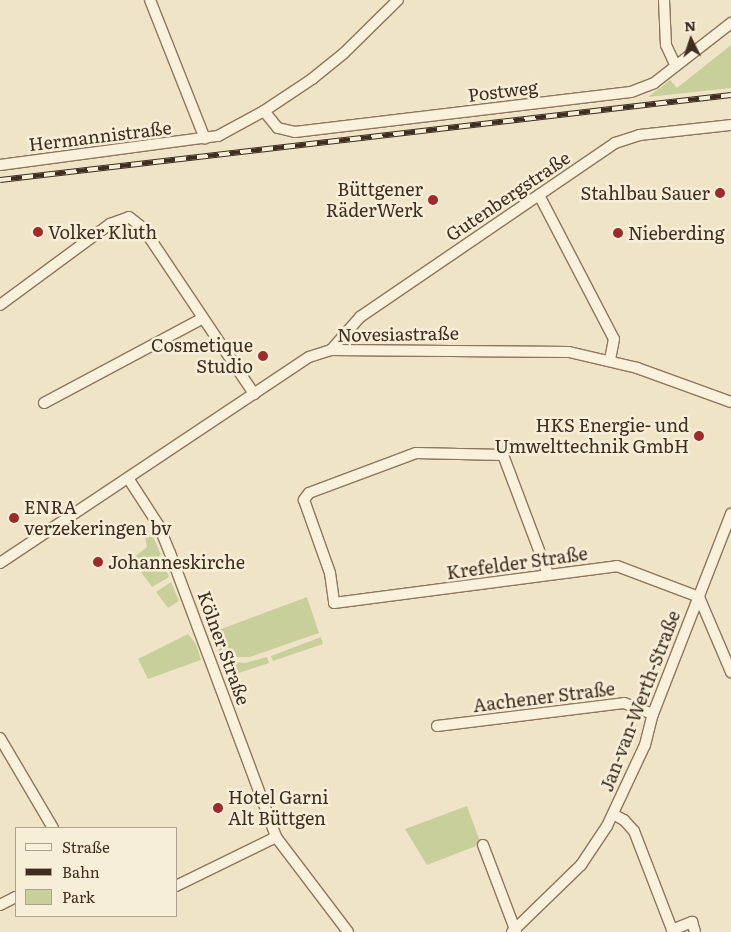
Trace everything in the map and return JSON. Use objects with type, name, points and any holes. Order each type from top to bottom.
[{"type":"street","points":[[150,0],[205,139]]},
{"type":"street","name":"Hermannistraße","points":[[0,165],[205,139],[231,130],[264,111],[337,59],[398,0]]},
{"type":"street","points":[[664,0],[666,45],[676,66]]},
{"type":"street","name":"Postweg","points":[[264,111],[274,124],[283,130],[305,131],[631,92],[649,86],[731,23]]},
{"type":"street","name":"Gutenbergstraße","points":[[331,350],[360,317],[539,195],[628,138],[731,124]]},
{"type":"street","points":[[539,195],[614,339],[610,360]]},
{"type":"street","points":[[0,304],[110,224],[129,217],[143,228],[254,394]]},
{"type":"street","points":[[44,403],[203,318]]},
{"type":"street","name":"Novesiastraße","points":[[0,563],[309,357],[331,350],[542,350],[610,360],[731,402]]},
{"type":"street","name":"Krefelder Straße","points":[[548,574],[503,455],[416,453],[309,493],[304,500],[330,573],[334,604],[617,566],[699,597]]},
{"type":"street","name":"Kölner Straße","points":[[128,478],[159,526],[168,546],[276,837],[348,932]]},
{"type":"street","name":"Jan-van-Werth-Straße","points":[[484,845],[514,931],[586,859],[613,814],[645,745],[653,714],[731,514]]},
{"type":"street","points":[[699,597],[731,672]]},
{"type":"street","name":"Aachener Straße","points":[[437,726],[624,703],[653,714]]},
{"type":"street","points":[[0,738],[52,827]]},
{"type":"street","points":[[613,814],[624,820],[634,831],[672,931],[692,922],[695,932]]},
{"type":"street","points":[[178,885],[276,837]]},
{"type":"street","points":[[0,906],[15,898]]},
{"type":"green space","points":[[731,45],[731,88],[648,97],[670,80],[677,88]]},
{"type":"green space","points":[[152,534],[161,555],[138,569],[132,562],[133,558],[147,547],[145,537]]},
{"type":"green space","points":[[162,560],[169,577],[152,587],[141,572]]},
{"type":"green space","points":[[171,582],[179,601],[168,608],[156,592]]},
{"type":"green space","points":[[307,597],[319,633],[250,657],[221,657],[214,637],[216,631]]},
{"type":"green space","points":[[188,634],[196,644],[201,660],[148,679],[138,659]]},
{"type":"green space","points":[[321,637],[323,644],[273,661],[271,656]]},
{"type":"green space","points":[[267,657],[269,663],[233,675],[226,672],[222,661],[245,663]]},
{"type":"green space","points":[[467,806],[481,844],[427,865],[405,829]]},
{"type":"railway","points":[[0,180],[731,95]]},
{"type":"place","name":"Stahlbau Sauer","points":[[720,193]]},
{"type":"place","name":"Büttgener RäderWerk","points":[[433,200]]},
{"type":"place","name":"Volker Kluth","points":[[38,232]]},
{"type":"place","name":"Nieberding","points":[[618,233]]},
{"type":"place","name":"Cosmetique Studio","points":[[263,356]]},
{"type":"place","name":"HKS Energie- und Umwelttechnik GmbH","points":[[699,436]]},
{"type":"place","name":"ENRA verzekeringen bv","points":[[14,518]]},
{"type":"place","name":"Johanneskirche","points":[[98,562]]},
{"type":"place","name":"Hotel Garni Alt Büttgen","points":[[218,808]]}]
